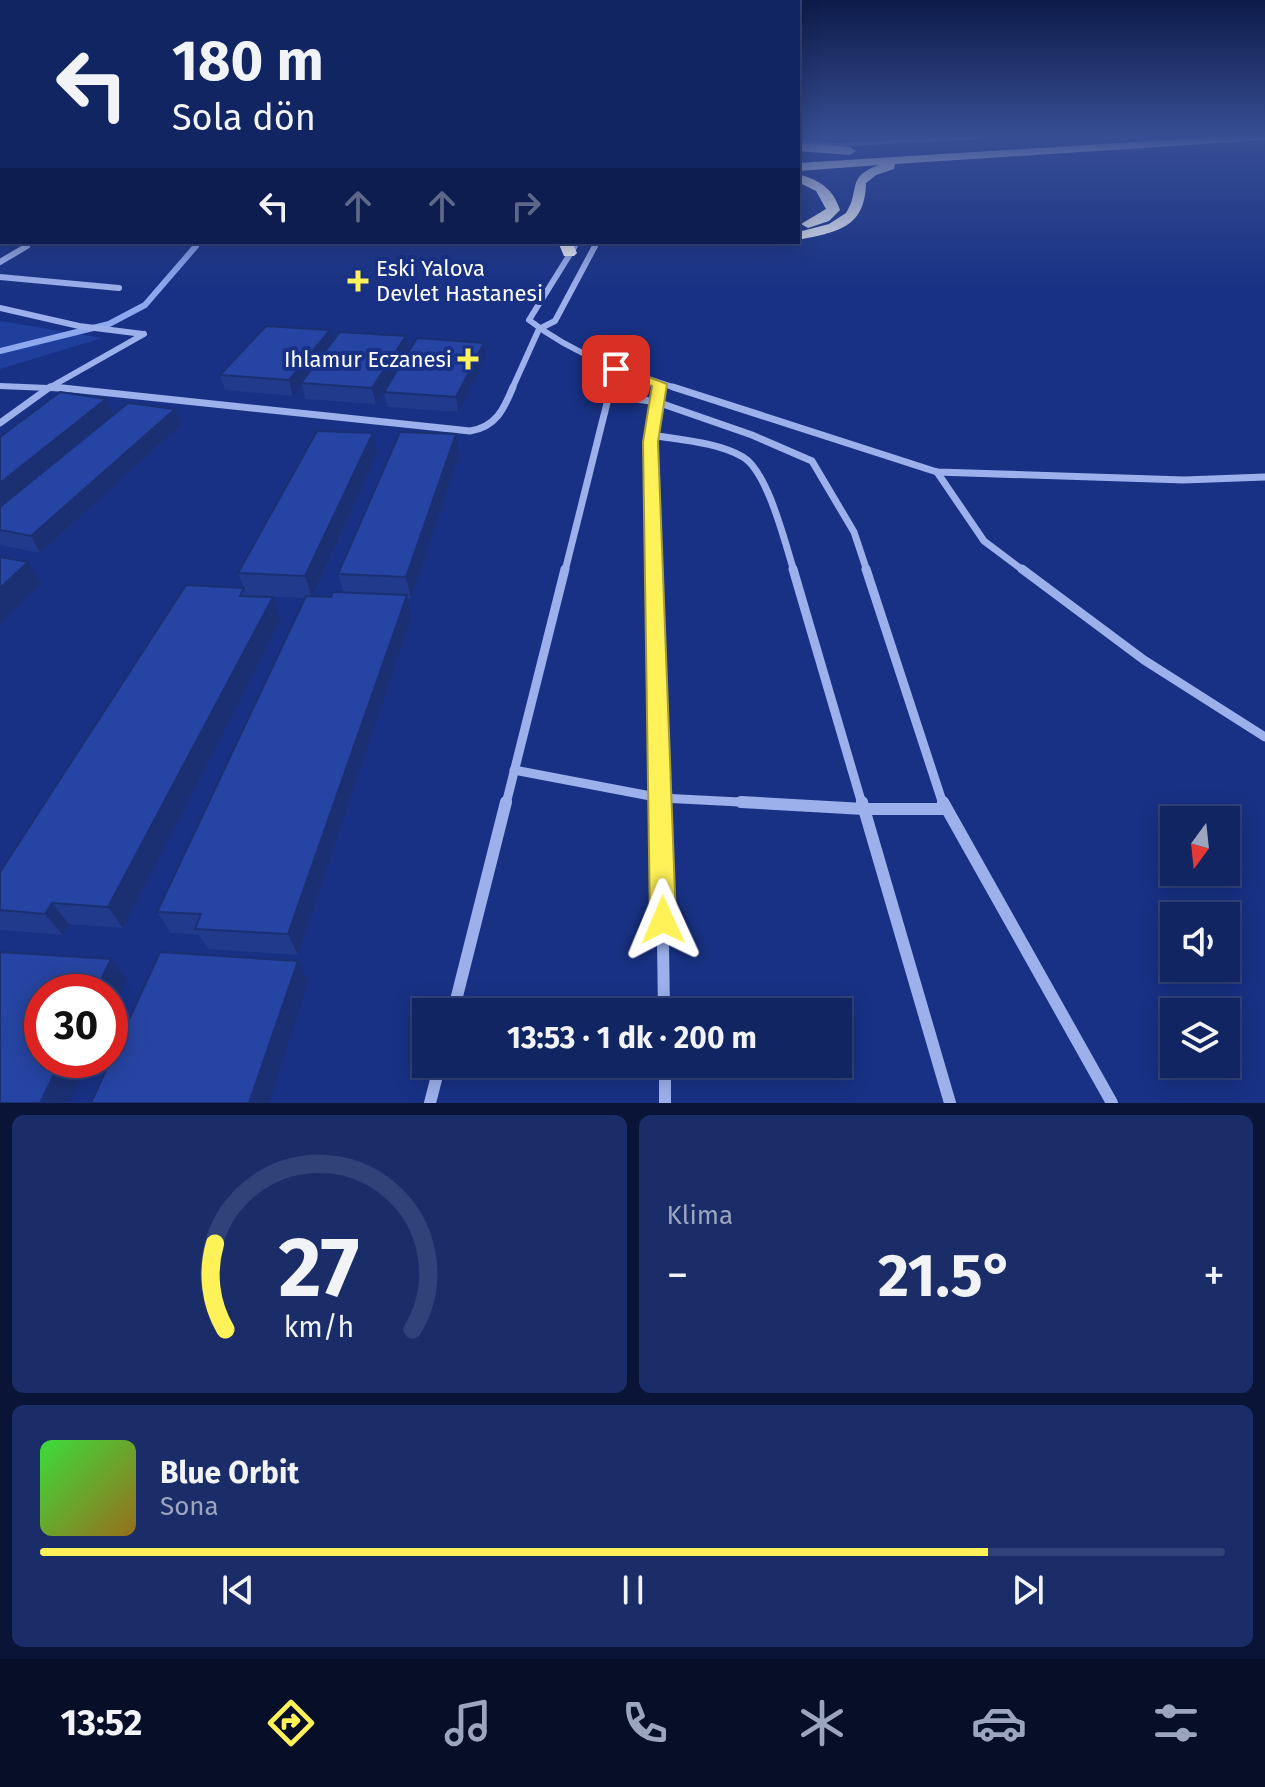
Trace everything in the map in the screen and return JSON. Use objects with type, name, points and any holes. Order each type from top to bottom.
[{"type":"highway","points":[[800,225],[824,218],[833,210],[831,198],[823,188]]},
{"type":"highway","points":[[800,235],[849,219],[860,206],[860,188]]},
{"type":"street","points":[[0,262],[30,244]]},
{"type":"street","points":[[0,386],[50,387],[470,431],[484,429],[502,413],[539,329],[555,321],[596,244]]},
{"type":"street","points":[[571,246],[529,320],[539,329],[616,369],[660,384],[937,472],[1184,480],[1265,477]]},
{"type":"street","points":[[0,277],[119,288]]},
{"type":"street","points":[[0,308],[79,326],[144,334],[50,387],[0,423]]},
{"type":"street","points":[[457,998],[616,369]]},
{"type":"street","points":[[660,384],[651,435],[664,998]]},
{"type":"street","points":[[609,395],[657,402],[752,435],[812,461],[854,532],[945,809],[1111,1103]]},
{"type":"street","points":[[651,435],[711,446],[745,458],[773,501],[950,1103]]},
{"type":"street","points":[[937,472],[984,541],[1144,660],[1265,737]]},
{"type":"street","points":[[514,770],[661,798],[864,809],[945,809]]},
{"type":"street","points":[[430,1103],[436,1078]]},
{"type":"street","points":[[665,1078],[665,1103]]},
{"type":"shaded area","points":[[0,321],[102,338],[0,369]]},
{"type":"building","points":[[266,326],[330,330],[289,380],[220,375]]},
{"type":"building","points":[[340,332],[406,336],[372,388],[301,383]]},
{"type":"building","points":[[417,338],[484,343],[456,397],[384,392]]},
{"type":"building","points":[[60,392],[106,399],[0,483],[0,437]]},
{"type":"building","points":[[128,403],[175,409],[31,536],[0,530],[0,507]]},
{"type":"building","points":[[317,431],[373,433],[305,576],[238,573]]},
{"type":"building","points":[[400,432],[456,434],[406,577],[338,574]]},
{"type":"building","points":[[0,557],[28,562],[0,588]]},
{"type":"building","points":[[186,585],[244,588],[240,596],[273,597],[108,907],[52,903],[45,914],[0,910],[0,872]]},
{"type":"building","points":[[333,592],[407,595],[288,934],[195,929],[201,914],[157,912],[306,596],[331,597]]},
{"type":"building","points":[[0,952],[111,959],[104,974],[24,974],[24,1078],[52,1078],[40,1103],[0,1103]]},
{"type":"building","points":[[160,952],[298,961],[249,1103],[91,1103],[102,1078],[128,1078],[128,1022]]},
{"type":"waterway","points":[[194,248],[197,244]]},
{"type":"waterway","points":[[0,351],[109,324],[145,305],[196,246]]},
{"type":"place","name":"Eski Yalova Devlet Hastanesi","points":[[358,281]]},
{"type":"place","name":"Ihlamur Eczanesi","points":[[468,359]]},
{"type":"route","points":[[616,369],[660,384],[650,442],[663,920]]}]
